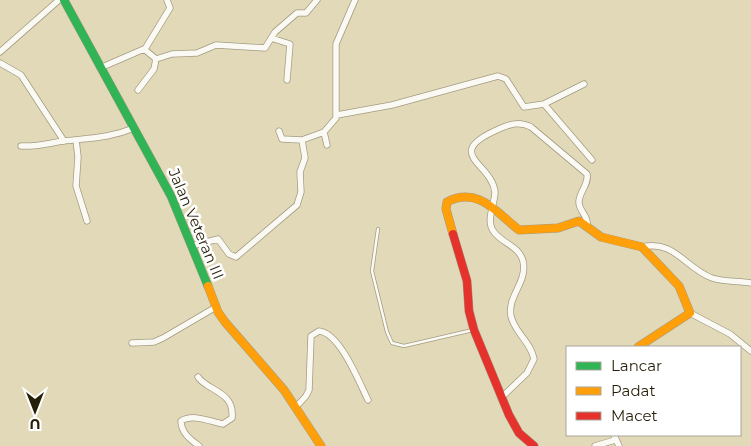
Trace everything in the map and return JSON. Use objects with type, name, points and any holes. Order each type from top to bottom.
[{"type":"street","points":[[0,52],[59,0]]},
{"type":"street","name":"Jalan Veteran III","points":[[64,0],[171,196],[216,307],[228,326],[296,407],[321,446]]},
{"type":"street","points":[[100,68],[145,49],[170,8],[167,0]]},
{"type":"street","points":[[156,59],[172,54],[197,54],[216,45],[261,48],[267,46],[271,38],[297,13],[306,13],[317,0]]},
{"type":"street","points":[[279,131],[282,139],[302,140],[324,132],[335,122],[337,115],[336,44],[355,0]]},
{"type":"street","points":[[271,38],[290,44],[287,80]]},
{"type":"street","points":[[145,49],[156,59]]},
{"type":"street","points":[[138,90],[154,69],[156,59]]},
{"type":"street","points":[[0,63],[21,75],[64,141]]},
{"type":"street","points":[[337,115],[392,105],[498,76],[506,79],[524,107],[544,104],[584,84]]},
{"type":"street","points":[[544,104],[592,160]]},
{"type":"street","points":[[501,398],[527,373],[534,359],[531,348],[514,324],[511,316],[511,306],[522,282],[523,261],[518,250],[499,237],[492,229],[494,190],[474,158],[474,145],[480,137],[510,124],[525,124],[587,174],[588,181],[579,206],[588,218],[587,227]]},
{"type":"street","points":[[21,146],[41,146],[64,141],[111,136],[134,128]]},
{"type":"street","points":[[324,132],[328,140],[327,145]]},
{"type":"street","points":[[76,140],[78,157],[76,186],[87,220]]},
{"type":"street","points":[[191,246],[218,239],[231,256],[236,257],[294,209],[301,192],[300,178],[305,158],[302,140]]},
{"type":"street","points":[[534,446],[519,433],[501,398],[474,330],[469,310],[467,281],[446,205],[452,198],[465,195],[482,200],[492,206],[519,230],[558,228],[579,221],[601,237],[642,247],[653,244],[664,246],[710,277],[751,283]]},
{"type":"street","points":[[642,247],[679,286],[690,313],[730,334],[751,351]]},
{"type":"street","points":[[132,344],[154,342],[216,307]]},
{"type":"street","points":[[640,346],[690,313]]},
{"type":"street","points":[[296,407],[306,396],[308,390],[312,336],[319,331],[332,337],[346,357],[368,400]]},
{"type":"street","points":[[198,376],[202,383],[216,388],[227,401],[232,412],[232,418],[224,424],[197,418],[181,421],[186,434],[199,446]]},
{"type":"street","points":[[595,446],[615,437],[619,446]]},
{"type":"lane","points":[[378,229],[372,271],[386,332],[392,343],[404,346],[474,330]]},
{"type":"traffic: fast","points":[[64,0],[171,196],[208,286]]},
{"type":"traffic: slow","points":[[453,234],[446,209],[447,202],[468,197],[486,203],[519,230],[558,228],[579,221],[601,237],[642,247],[679,286],[690,313],[640,346]]},
{"type":"traffic: slow","points":[[208,286],[218,312],[225,322],[284,390],[321,446]]},
{"type":"traffic: jam","points":[[453,234],[467,281],[469,311],[474,330],[509,415],[519,433],[534,446]]}]
